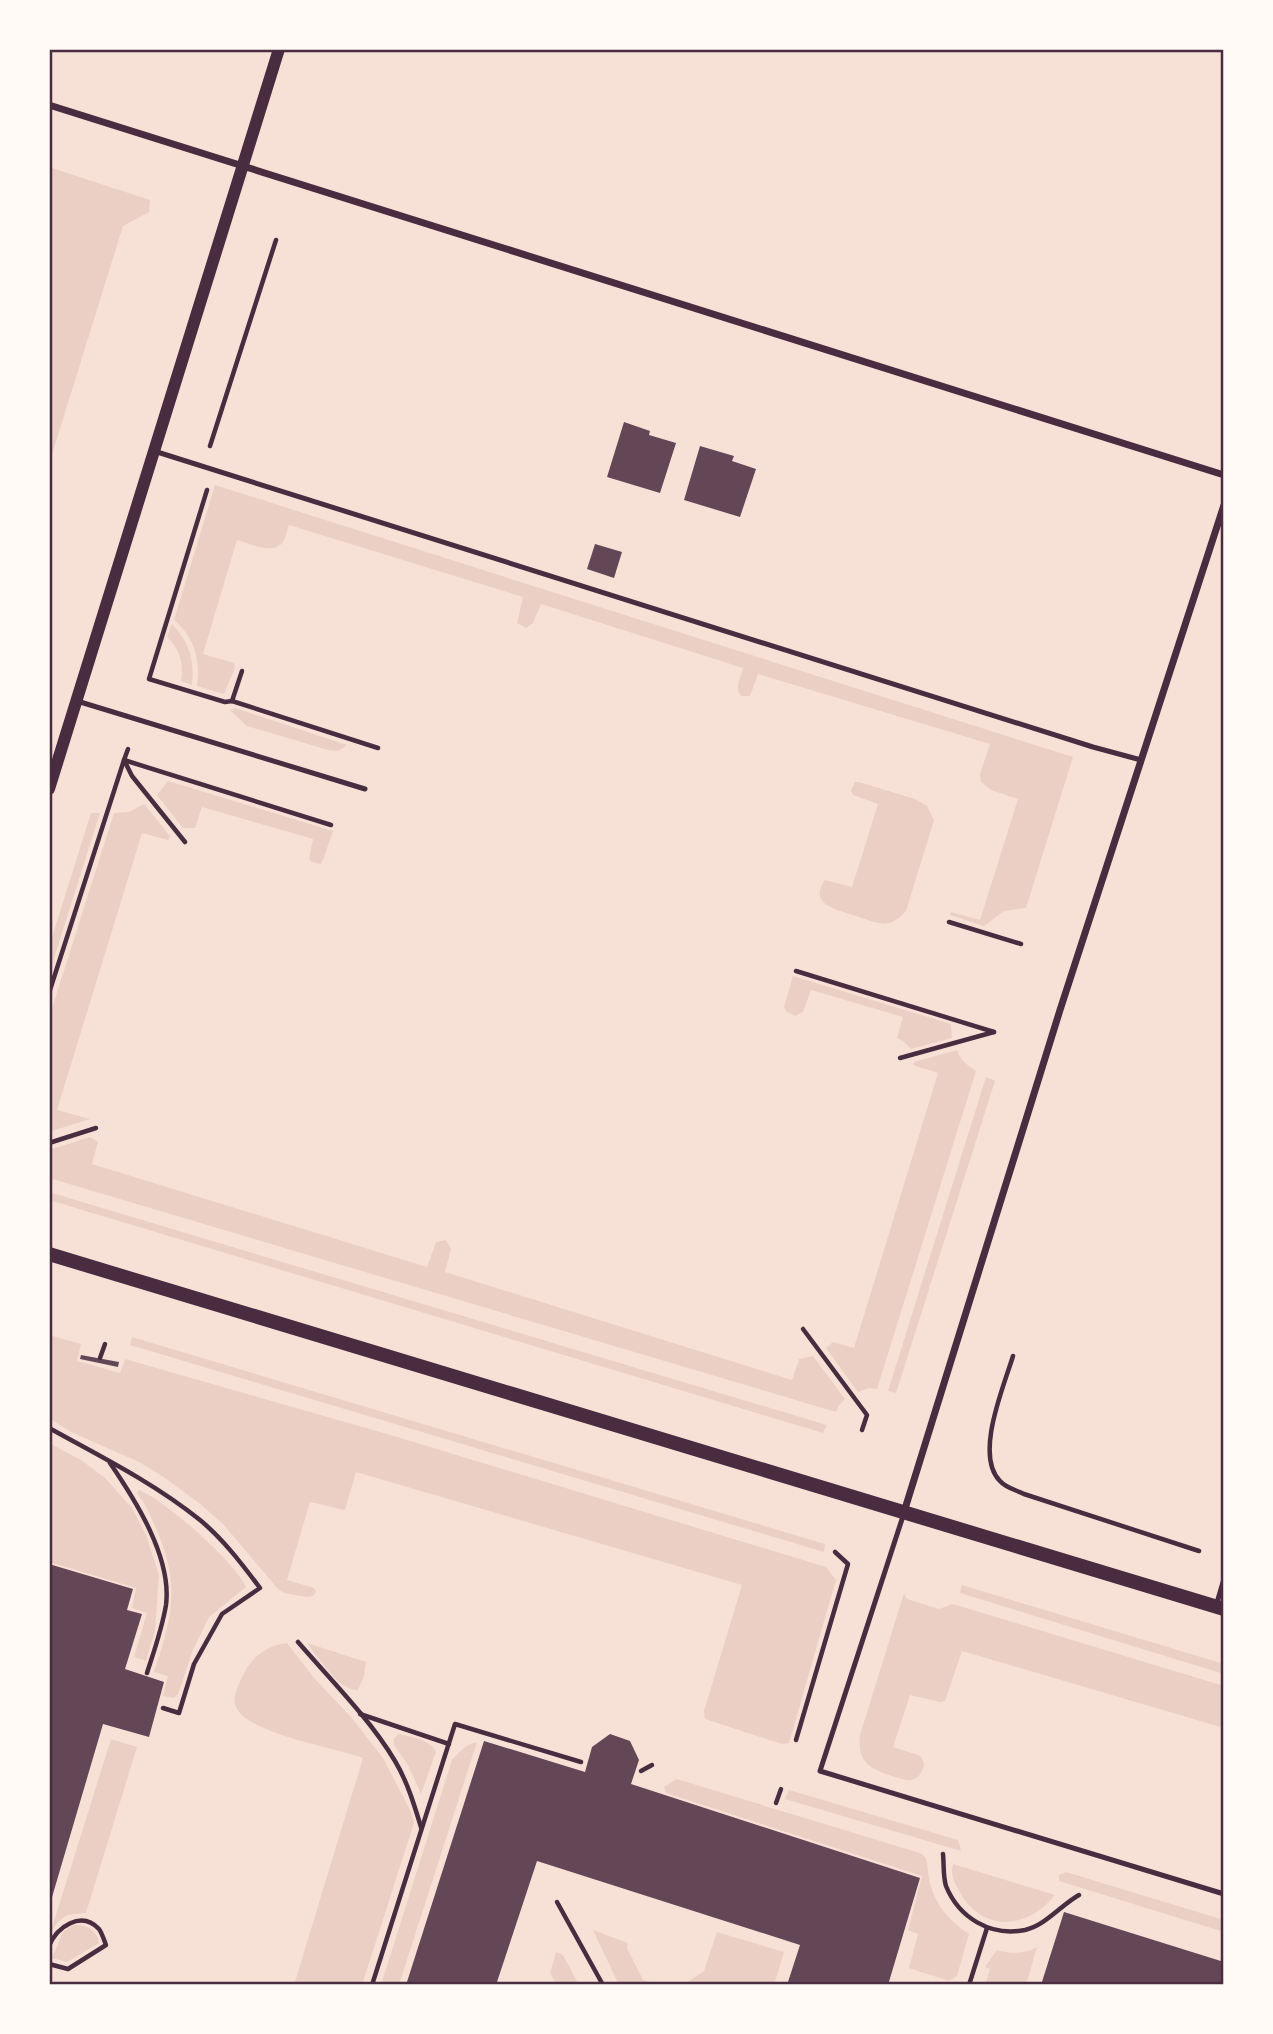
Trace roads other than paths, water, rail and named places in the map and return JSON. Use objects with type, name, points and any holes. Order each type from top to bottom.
[{"type":"main road","points":[[49,1254],[1220,1608]]},
{"type":"street","points":[[49,789],[279,49]]},
{"type":"street","points":[[49,105],[1224,475]]},
{"type":"street","points":[[904,1513],[1060,1010],[1224,505]]},
{"type":"lane","points":[[155,451],[730,634],[1141,760]]},
{"type":"lane","points":[[77,701],[365,789]]},
{"type":"lane","points":[[904,1513],[820,1771],[1224,1894]]},
{"type":"lane","points":[[1220,1608],[1224,1579]]}]
